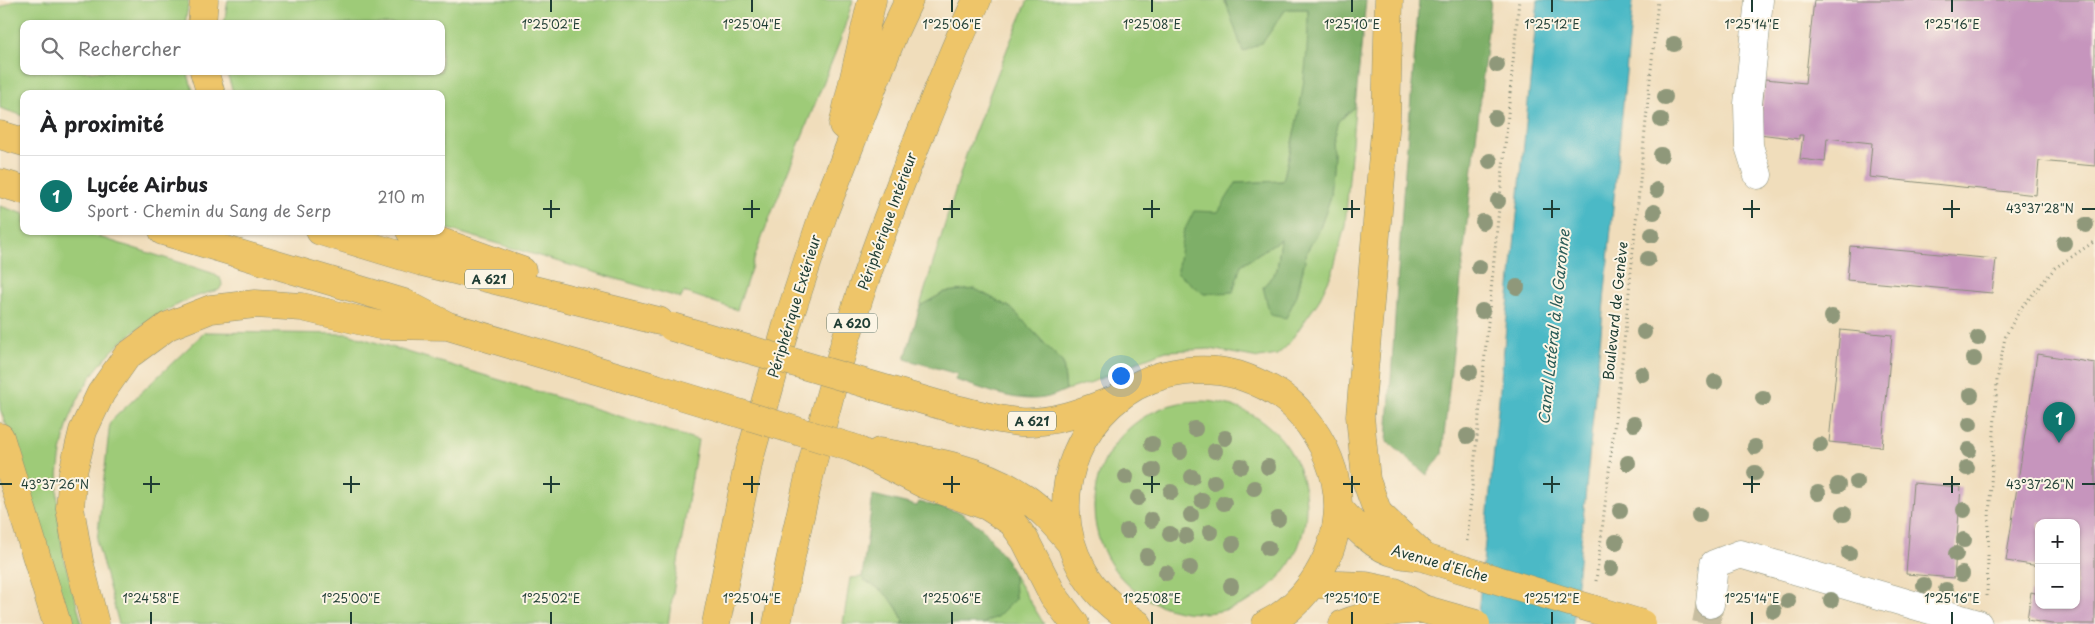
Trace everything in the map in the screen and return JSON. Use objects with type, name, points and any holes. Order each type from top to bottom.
[{"type":"highway","points":[[202,20],[204,0]]},
{"type":"highway","points":[[824,212],[872,0]]},
{"type":"highway","name":"Périphérique Extérieur","points":[[716,624],[750,460],[789,318],[824,212],[894,32],[909,0]]},
{"type":"highway","name":"Périphérique Intérieur","points":[[777,624],[799,516],[858,299],[900,184],[961,33],[977,0]]},
{"type":"highway","points":[[1389,0],[1386,120],[1360,416],[1366,480],[1378,513],[1424,558]]},
{"type":"highway","points":[[205,75],[210,90]]},
{"type":"highway","points":[[0,135],[20,141]]},
{"type":"highway","points":[[0,183],[20,189]]},
{"type":"highway","points":[[176,235],[404,303],[448,326],[928,472],[1012,522],[1025,540],[1053,595],[1075,624]]},
{"type":"highway","name":"A 621","points":[[333,235],[422,262],[666,324],[947,407],[1001,419],[1022,422],[1044,421],[1078,413],[1114,400]]},
{"type":"highway","points":[[421,235],[666,324]]},
{"type":"highway","points":[[95,624],[79,560],[70,508],[73,472],[83,431],[101,393],[127,356],[168,326],[211,309],[256,304],[302,307],[379,325],[448,326]]},
{"type":"highway","points":[[1138,624],[1118,613],[1098,593],[1081,569],[1070,542],[1065,512],[1067,480],[1076,450],[1093,423],[1114,400],[1147,380],[1185,370],[1223,371],[1260,382],[1292,403],[1317,433],[1333,468],[1338,506],[1334,534],[1326,560],[1312,584],[1292,606],[1266,624]]},
{"type":"highway","points":[[0,437],[57,624]]},
{"type":"highway","points":[[928,472],[970,472],[1000,484],[1024,497],[1042,512],[1070,542]]},
{"type":"highway","name":"Avenue d'Elche","points":[[1338,506],[1353,526],[1369,539],[1398,554],[1424,558],[1642,624]]},
{"type":"highway","points":[[1312,584],[1366,586],[1395,592],[1424,609],[1476,624]]},
{"type":"highway","points":[[1343,624],[1363,616],[1384,611],[1424,609]]},
{"type":"street","points":[[1758,175],[1749,146],[1748,104],[1759,0]]},
{"type":"street","points":[[1710,604],[1714,564],[1740,554],[1982,612]]},
{"type":"path","points":[[1467,545],[1519,0]]},
{"type":"path","name":"Boulevard de Genève","points":[[1595,589],[1623,352],[1658,0]]},
{"type":"path","points":[[1982,612],[1997,381],[2005,337],[2021,308],[2055,268],[2095,241]]},
{"type":"green space","points":[[15,0],[189,0],[186,20],[20,20],[20,75],[188,75],[193,90],[20,90],[20,115],[0,108],[0,8]]},
{"type":"green space","points":[[228,0],[853,0],[840,41],[760,242],[737,310],[684,292],[681,298],[445,228],[445,90],[233,90],[227,75],[445,75],[445,20],[225,20]]},
{"type":"green space","points":[[1028,0],[1225,0],[1225,3],[1263,42],[1286,9],[1308,9],[1308,53],[1303,95],[1283,181],[1236,183],[1241,265],[1281,239],[1277,270],[1263,288],[1297,295],[1307,251],[1319,231],[1331,196],[1333,142],[1339,121],[1355,107],[1345,226],[1333,271],[1318,302],[1287,346],[1277,355],[1259,358],[1210,349],[1166,351],[1092,382],[1066,390],[1063,363],[1011,308],[975,289],[945,292],[920,306],[967,152]]},
{"type":"green space","points":[[1225,0],[1366,0],[1355,107],[1339,121],[1333,142],[1331,196],[1319,231],[1307,251],[1297,295],[1286,318],[1270,315],[1263,287],[1277,270],[1281,239],[1241,265],[1233,292],[1204,294],[1177,273],[1183,233],[1194,211],[1218,212],[1236,183],[1283,181],[1302,96],[1307,54],[1308,9],[1286,9],[1263,42],[1243,52]]},
{"type":"green space","points":[[1419,0],[1491,0],[1442,454],[1427,475],[1387,441],[1403,195]]},
{"type":"green space","points":[[0,206],[20,213],[20,235],[93,235],[212,273],[221,279],[222,285],[219,290],[174,306],[134,332],[111,352],[93,374],[78,399],[68,425],[61,452],[58,480],[58,509],[65,561],[82,624],[69,624],[13,442],[0,409]]},
{"type":"green space","points":[[975,289],[1011,308],[1063,363],[1066,390],[1044,398],[1010,397],[955,380],[957,374],[905,359],[920,306],[945,292]]},
{"type":"green space","points":[[205,332],[348,334],[698,440],[668,624],[119,624],[97,542],[110,422]]},
{"type":"green space","points":[[1200,401],[1221,403],[1241,409],[1259,419],[1275,432],[1288,448],[1298,466],[1304,486],[1306,507],[1304,528],[1298,548],[1288,566],[1275,582],[1259,595],[1241,605],[1221,611],[1200,613],[1179,611],[1159,605],[1141,595],[1125,582],[1112,566],[1102,548],[1096,528],[1094,507],[1096,486],[1102,466],[1112,448],[1125,432],[1141,419],[1159,409],[1179,403]]},
{"type":"green space","points":[[873,495],[917,506],[919,502],[960,512],[983,529],[1007,561],[1014,575],[1015,599],[998,616],[982,624],[901,624],[904,621],[891,599],[862,577]]},
{"type":"green space","points":[[1014,575],[1044,624],[982,624],[998,616],[1015,599]]},
{"type":"green space","points":[[862,577],[891,600],[904,622],[901,624],[843,624],[850,578]]},
{"type":"water","name":"Canal Latéral à la Garonne","points":[[1538,0],[1633,0],[1573,624],[1477,624]]},
{"type":"building","points":[[1814,0],[2095,0],[2095,166],[2039,161],[2036,195],[1869,177],[1872,143],[1827,138],[1825,162],[1800,159],[1803,135],[1799,135],[1799,139],[1759,134],[1765,79],[1805,83]]},
{"type":"building","points":[[1850,246],[1996,259],[1992,293],[1847,280]]},
{"type":"building","points":[[1840,330],[1892,335],[1882,447],[1829,442]]},
{"type":"building","points":[[2037,354],[2095,363],[2095,624],[2052,624],[2027,620],[2031,592],[2035,593],[2035,609],[2080,609],[2080,519],[2035,519],[2035,565],[2006,561]]},
{"type":"building","points":[[1913,483],[1961,487],[1954,578],[1906,574]]},
{"type":"tunnel","points":[[1706,624],[1710,604]]},
{"type":"place","name":"Lycée Airbus","points":[[2059,443]]}]
